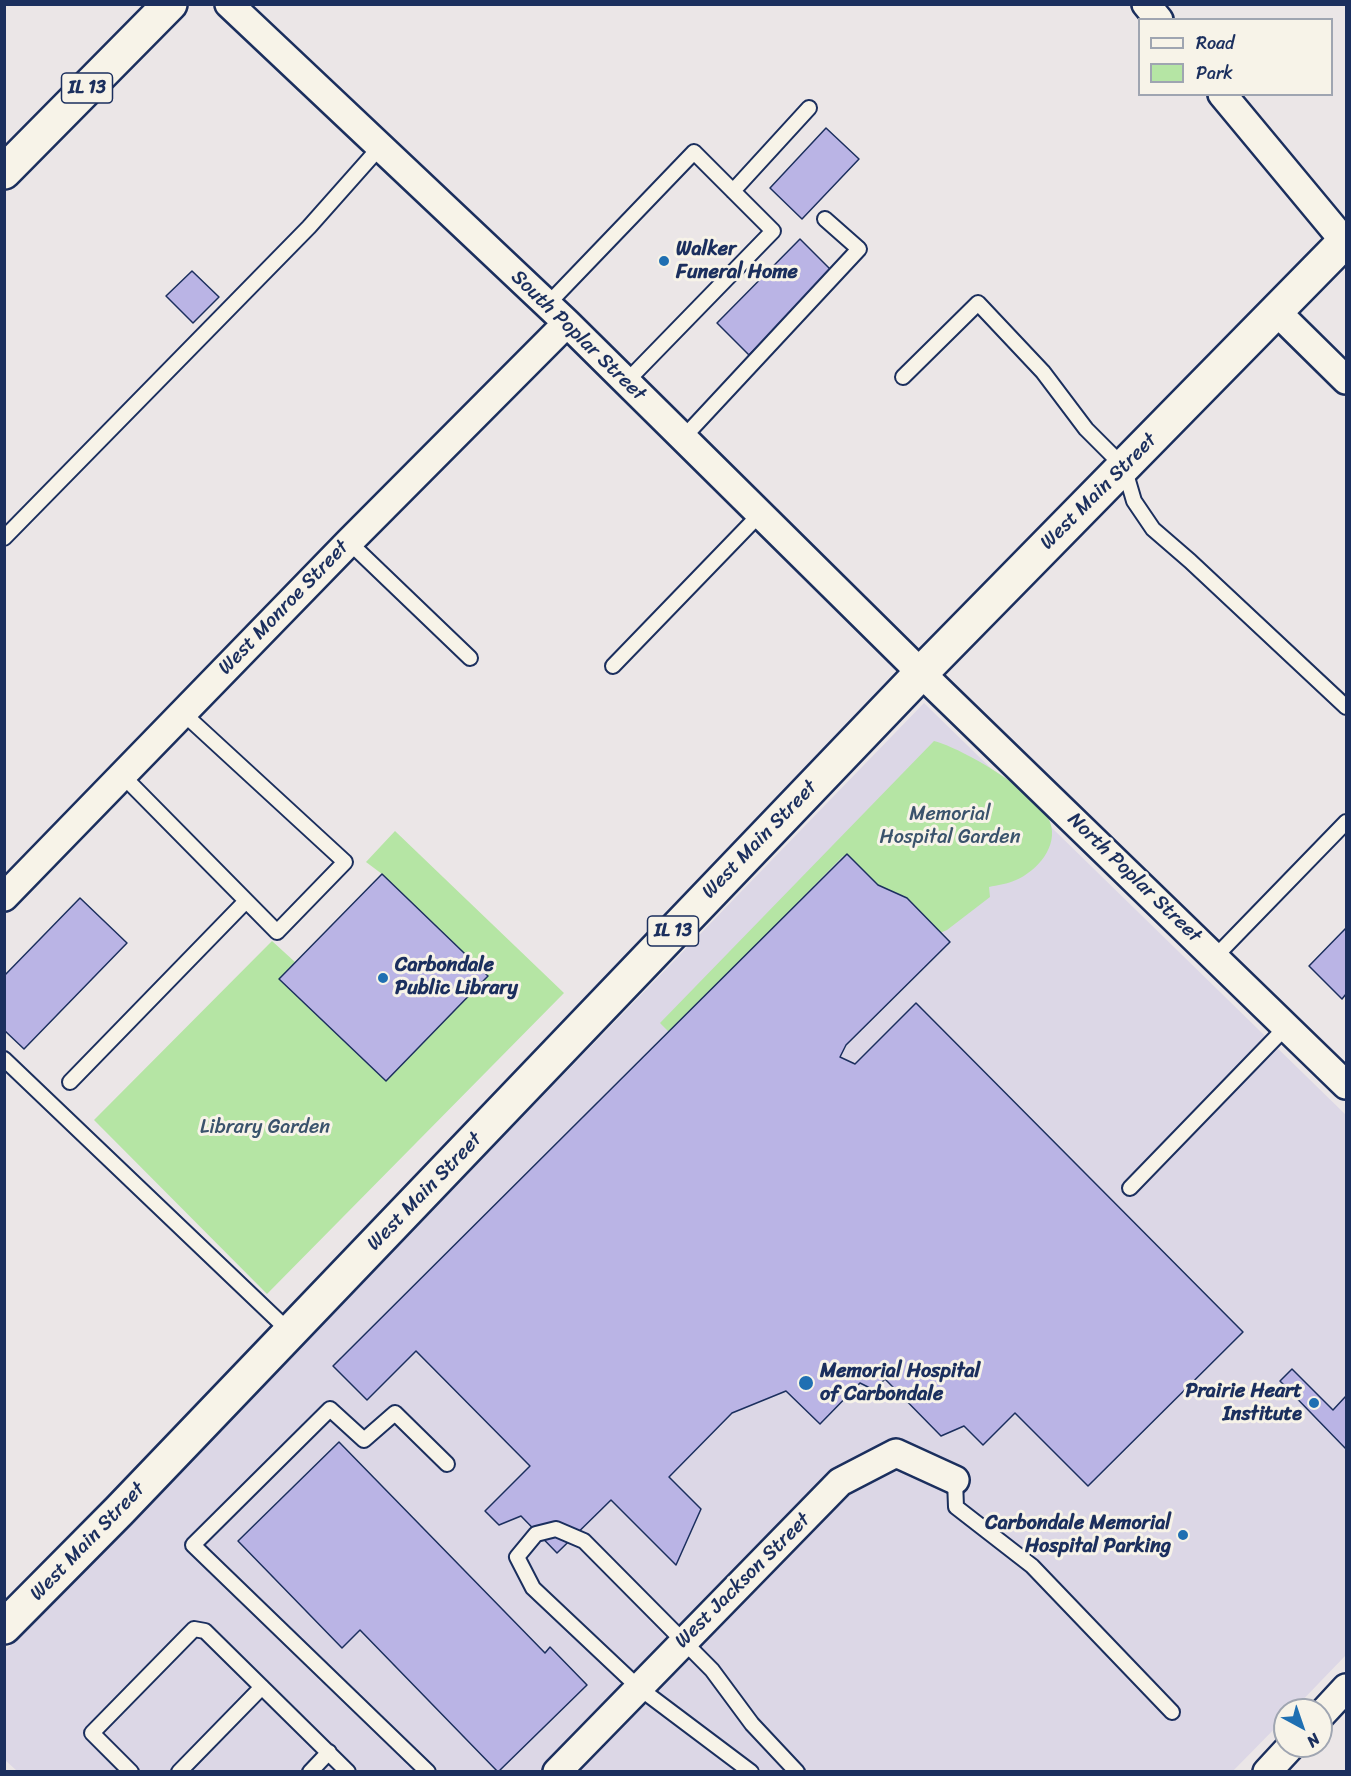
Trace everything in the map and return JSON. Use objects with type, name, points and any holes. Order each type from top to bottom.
[{"type":"highway","name":"IL 13","points":[[4,172],[170,4]]},
{"type":"highway","name":"West Main Street","points":[[4,1627],[921,673],[1346,241]]},
{"type":"street","name":"South Poplar Street","points":[[229,4],[567,323],[921,673]]},
{"type":"street","points":[[1146,4],[1157,18]]},
{"type":"street","points":[[1224,96],[1346,241]]},
{"type":"street","points":[[1277,312],[1347,380]]},
{"type":"street","name":"West Monroe Street","points":[[4,897],[349,542],[567,323]]},
{"type":"street","name":"North Poplar Street","points":[[921,673],[1347,1084]]},
{"type":"street","name":"West Jackson Street","points":[[556,1772],[840,1482],[896,1453],[955,1480]]},
{"type":"street","points":[[1333,1703],[1347,1688]]},
{"type":"street","points":[[1267,1772],[1280,1758]]},
{"type":"lane","points":[[733,191],[810,108]]},
{"type":"lane","points":[[4,538],[309,227],[380,147]]},
{"type":"lane","points":[[547,305],[694,152],[773,231],[627,382]]},
{"type":"lane","points":[[683,438],[859,249],[825,219]]},
{"type":"lane","points":[[903,377],[978,303],[1043,372],[1086,429],[1124,467],[1134,501],[1153,529],[1347,707]]},
{"type":"lane","points":[[613,666],[760,514]]},
{"type":"lane","points":[[349,542],[470,658]]},
{"type":"lane","points":[[122,775],[277,932],[345,862],[183,713]]},
{"type":"lane","points":[[1215,957],[1347,822]]},
{"type":"lane","points":[[70,1082],[246,900]]},
{"type":"lane","points":[[1130,1188],[1287,1026]]},
{"type":"lane","points":[[4,1059],[290,1332]]},
{"type":"lane","points":[[429,1772],[192,1545],[330,1409],[364,1440],[395,1413],[447,1464]]},
{"type":"lane","points":[[955,1480],[956,1507],[1032,1566],[1172,1712]]},
{"type":"lane","points":[[751,1772],[638,1687],[533,1588],[517,1557],[536,1534],[556,1529],[584,1541],[712,1670],[752,1724],[797,1772]]},
{"type":"lane","points":[[131,1772],[92,1733],[194,1629],[205,1631],[348,1772]]},
{"type":"lane","points":[[179,1772],[262,1687]]},
{"type":"lane","points":[[310,1772],[328,1752]]},
{"type":"shaded area","name":"Memorial Hospital of Carbondale","points":[[924,703],[1346,1115],[1346,1655],[1305,1698],[1273,1698],[1273,1730],[1233,1771],[17,1771],[5,1760],[4,1652]]},
{"type":"green space","name":"Memorial Hospital Garden","points":[[934,741],[981,762],[1017,786],[1044,811],[1050,822],[1051,840],[1049,849],[1038,864],[1016,880],[989,887],[990,897],[940,933],[903,895],[891,904],[843,856],[670,1033],[660,1023]]},
{"type":"green space","name":"Library Garden","points":[[395,831],[564,993],[267,1294],[94,1120],[272,941],[295,962],[279,979],[385,1080],[487,976],[382,874],[366,862]]},
{"type":"building","points":[[826,128],[859,159],[802,219],[770,188]]},
{"type":"building","points":[[800,239],[832,271],[749,355],[717,323]]},
{"type":"building","points":[[192,271],[219,297],[193,323],[166,296]]},
{"type":"building","points":[[847,854],[878,885],[907,898],[950,942],[846,1045],[840,1057],[855,1064],[916,1003],[1243,1332],[1088,1486],[1015,1413],[983,1445],[964,1426],[941,1436],[885,1379],[874,1390],[860,1383],[820,1424],[786,1391],[732,1413],[669,1477],[701,1509],[676,1565],[611,1500],[557,1553],[521,1516],[499,1525],[485,1511],[530,1466],[416,1351],[367,1400],[333,1366]]},
{"type":"building","name":"Carbondale Public Library","points":[[382,874],[488,976],[386,1081],[279,979]]},
{"type":"building","points":[[80,898],[127,943],[24,1049],[4,1030],[4,976]]},
{"type":"building","points":[[1346,928],[1346,994],[1342,999],[1309,966]]},
{"type":"building","name":"Prairie Heart Institute","points":[[1292,1369],[1333,1410],[1346,1396],[1346,1449],[1280,1381]]},
{"type":"building","points":[[339,1442],[545,1653],[550,1647],[587,1685],[498,1772],[360,1630],[342,1648],[238,1541]]},
{"type":"place","name":"Walker Funeral Home","points":[[664,261]]},
{"type":"place","name":"Carbondale Public Library","points":[[383,978]]},
{"type":"place","name":"Memorial Hospital of Carbondale","points":[[806,1383]]},
{"type":"place","name":"Prairie Heart Institute","points":[[1314,1403]]},
{"type":"place","name":"Carbondale Memorial Hospital Parking","points":[[1183,1535]]}]
